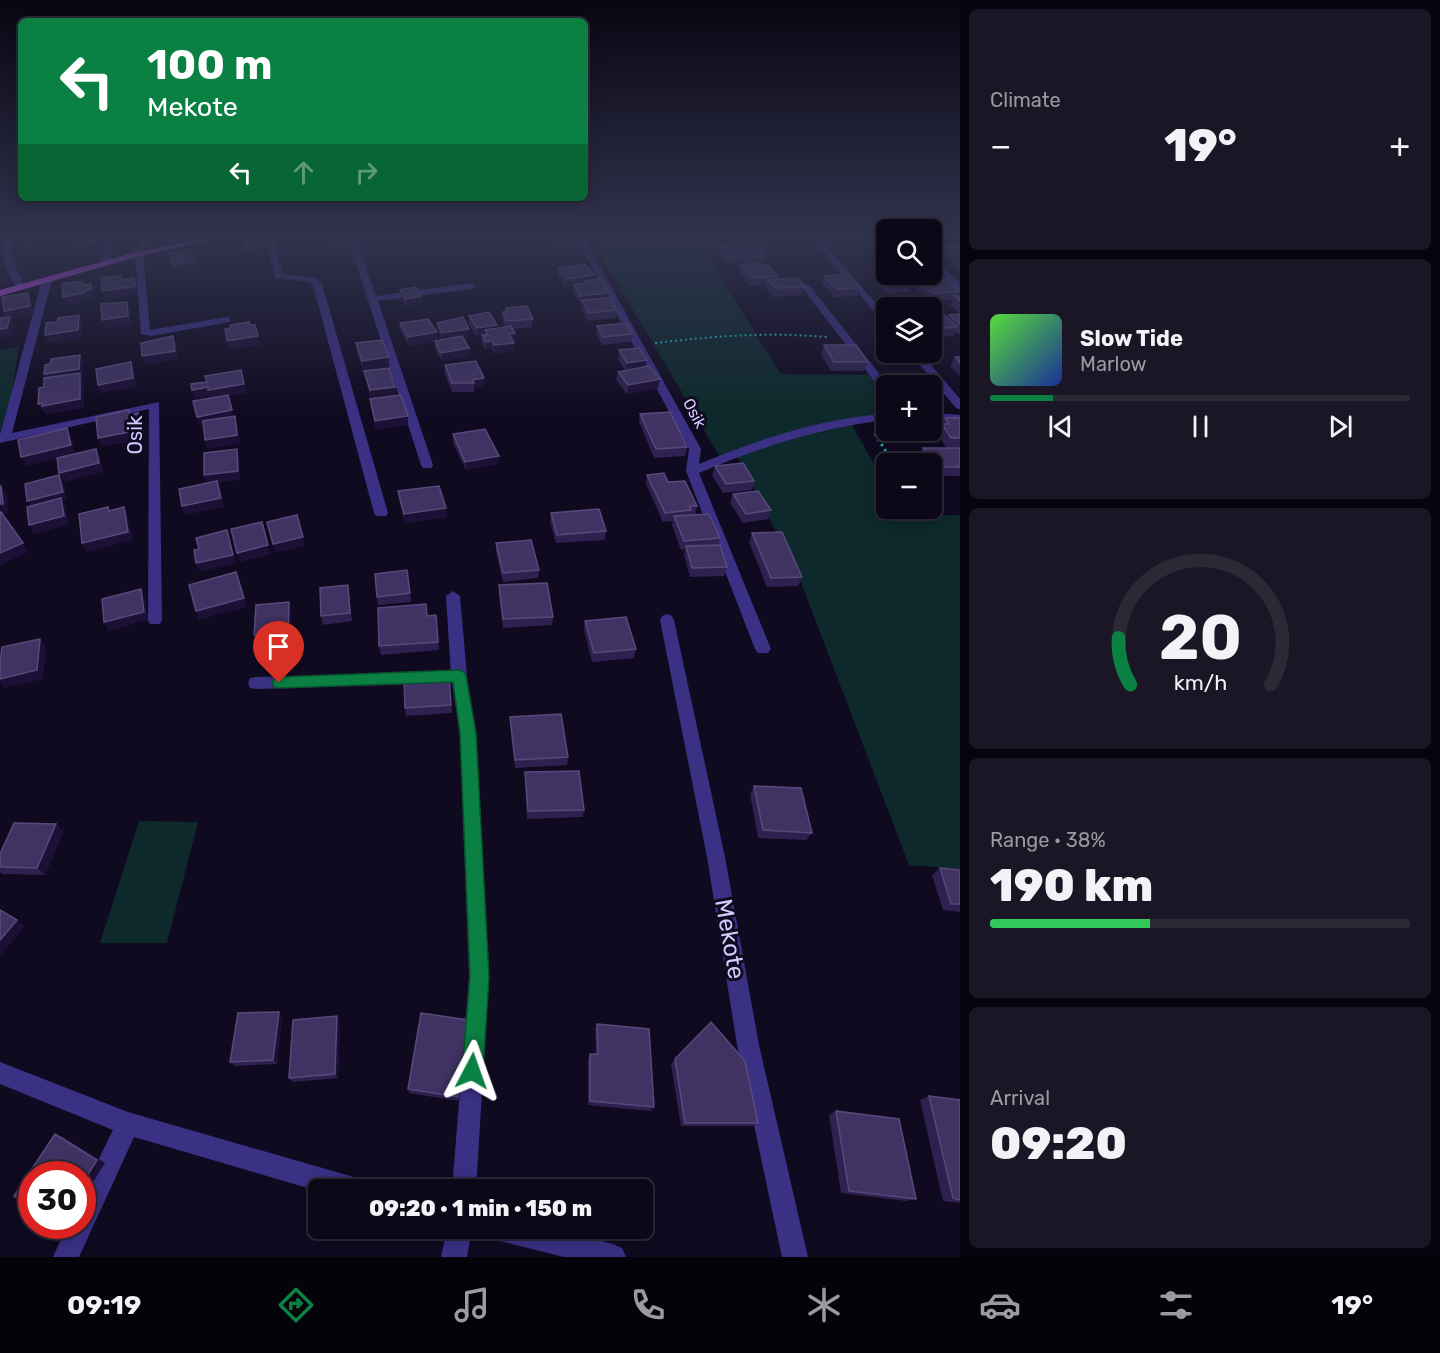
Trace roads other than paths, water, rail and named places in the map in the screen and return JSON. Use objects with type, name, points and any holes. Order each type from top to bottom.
[{"type":"street","name":"Osik","points":[[42,297],[2,439],[155,404],[155,620]]},
{"type":"street","points":[[143,297],[146,332],[152,333],[227,320]]},
{"type":"street","points":[[321,297],[381,513]]},
{"type":"street","points":[[391,297],[373,299],[427,465]]},
{"type":"street","name":"Osik","points":[[612,297],[695,449],[692,471],[763,649]]},
{"type":"street","points":[[814,297],[876,376]]},
{"type":"street","points":[[865,297],[876,309]]},
{"type":"street","points":[[923,363],[960,406]]},
{"type":"street","points":[[942,417],[960,418]]},
{"type":"street","points":[[692,471],[792,433],[849,420],[876,418]]},
{"type":"street","points":[[453,596],[448,676],[468,733],[479,977],[465,1179]]},
{"type":"street","name":"Mekote","points":[[667,620],[716,857],[748,1045],[795,1257]]},
{"type":"street","points":[[256,683],[448,676]]},
{"type":"street","points":[[0,1073],[128,1124],[319,1179]]},
{"type":"street","points":[[96,1191],[128,1124]]},
{"type":"street","points":[[66,1257],[74,1239]]},
{"type":"street","points":[[454,1257],[458,1239]]},
{"type":"street","points":[[543,1239],[613,1257]]}]
